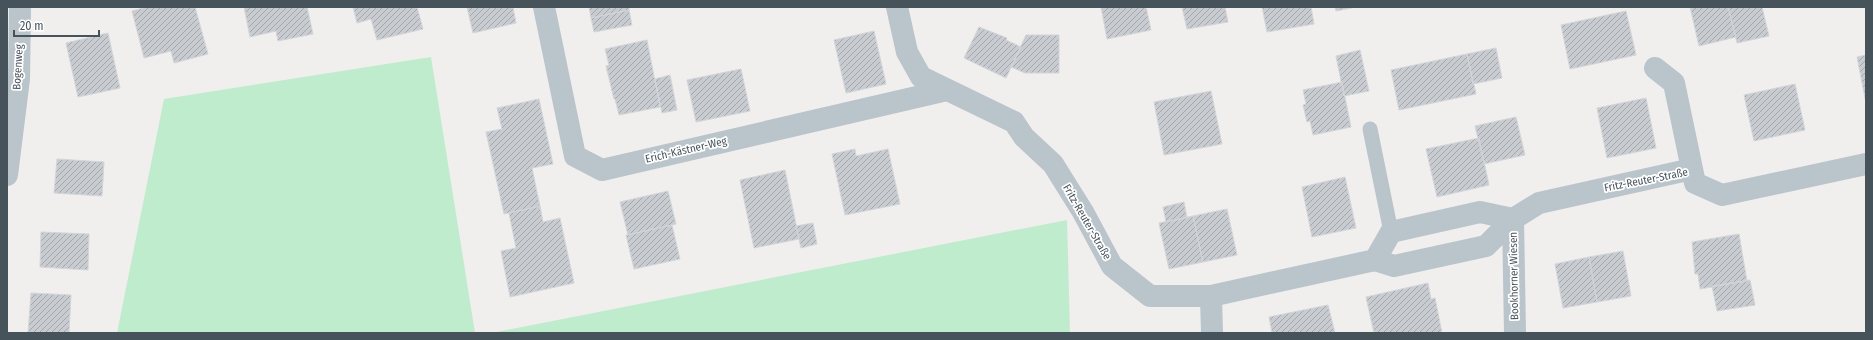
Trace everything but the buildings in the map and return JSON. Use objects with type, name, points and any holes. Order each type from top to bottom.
[{"type":"street","name":"Bogenweg","points":[[7,175],[19,79],[20,7]]},
{"type":"street","name":"Erich-Kästner-Weg","points":[[544,7],[575,156],[602,170],[947,90]]},
{"type":"street","name":"Fritz-Reuter-Straße","points":[[896,7],[907,52],[921,77],[1014,122],[1024,137],[1052,164],[1084,212],[1112,266],[1150,296],[1212,296],[1375,260],[1394,266],[1486,246],[1513,219],[1539,203],[1692,169],[1695,183],[1722,195],[1866,164]]},
{"type":"street","points":[[1655,68],[1674,83],[1692,169]]},
{"type":"street","points":[[1375,260],[1391,232],[1480,212],[1513,219]]},
{"type":"street","name":"Bookhorner Wiesen","points":[[1513,219],[1515,333]]},
{"type":"street","points":[[1212,296],[1212,333]]},
{"type":"lane","points":[[1370,129],[1391,232]]},
{"type":"green space","points":[[431,57],[475,333],[117,333],[164,99]]},
{"type":"green space","points":[[1067,220],[1070,333],[491,333]]}]
